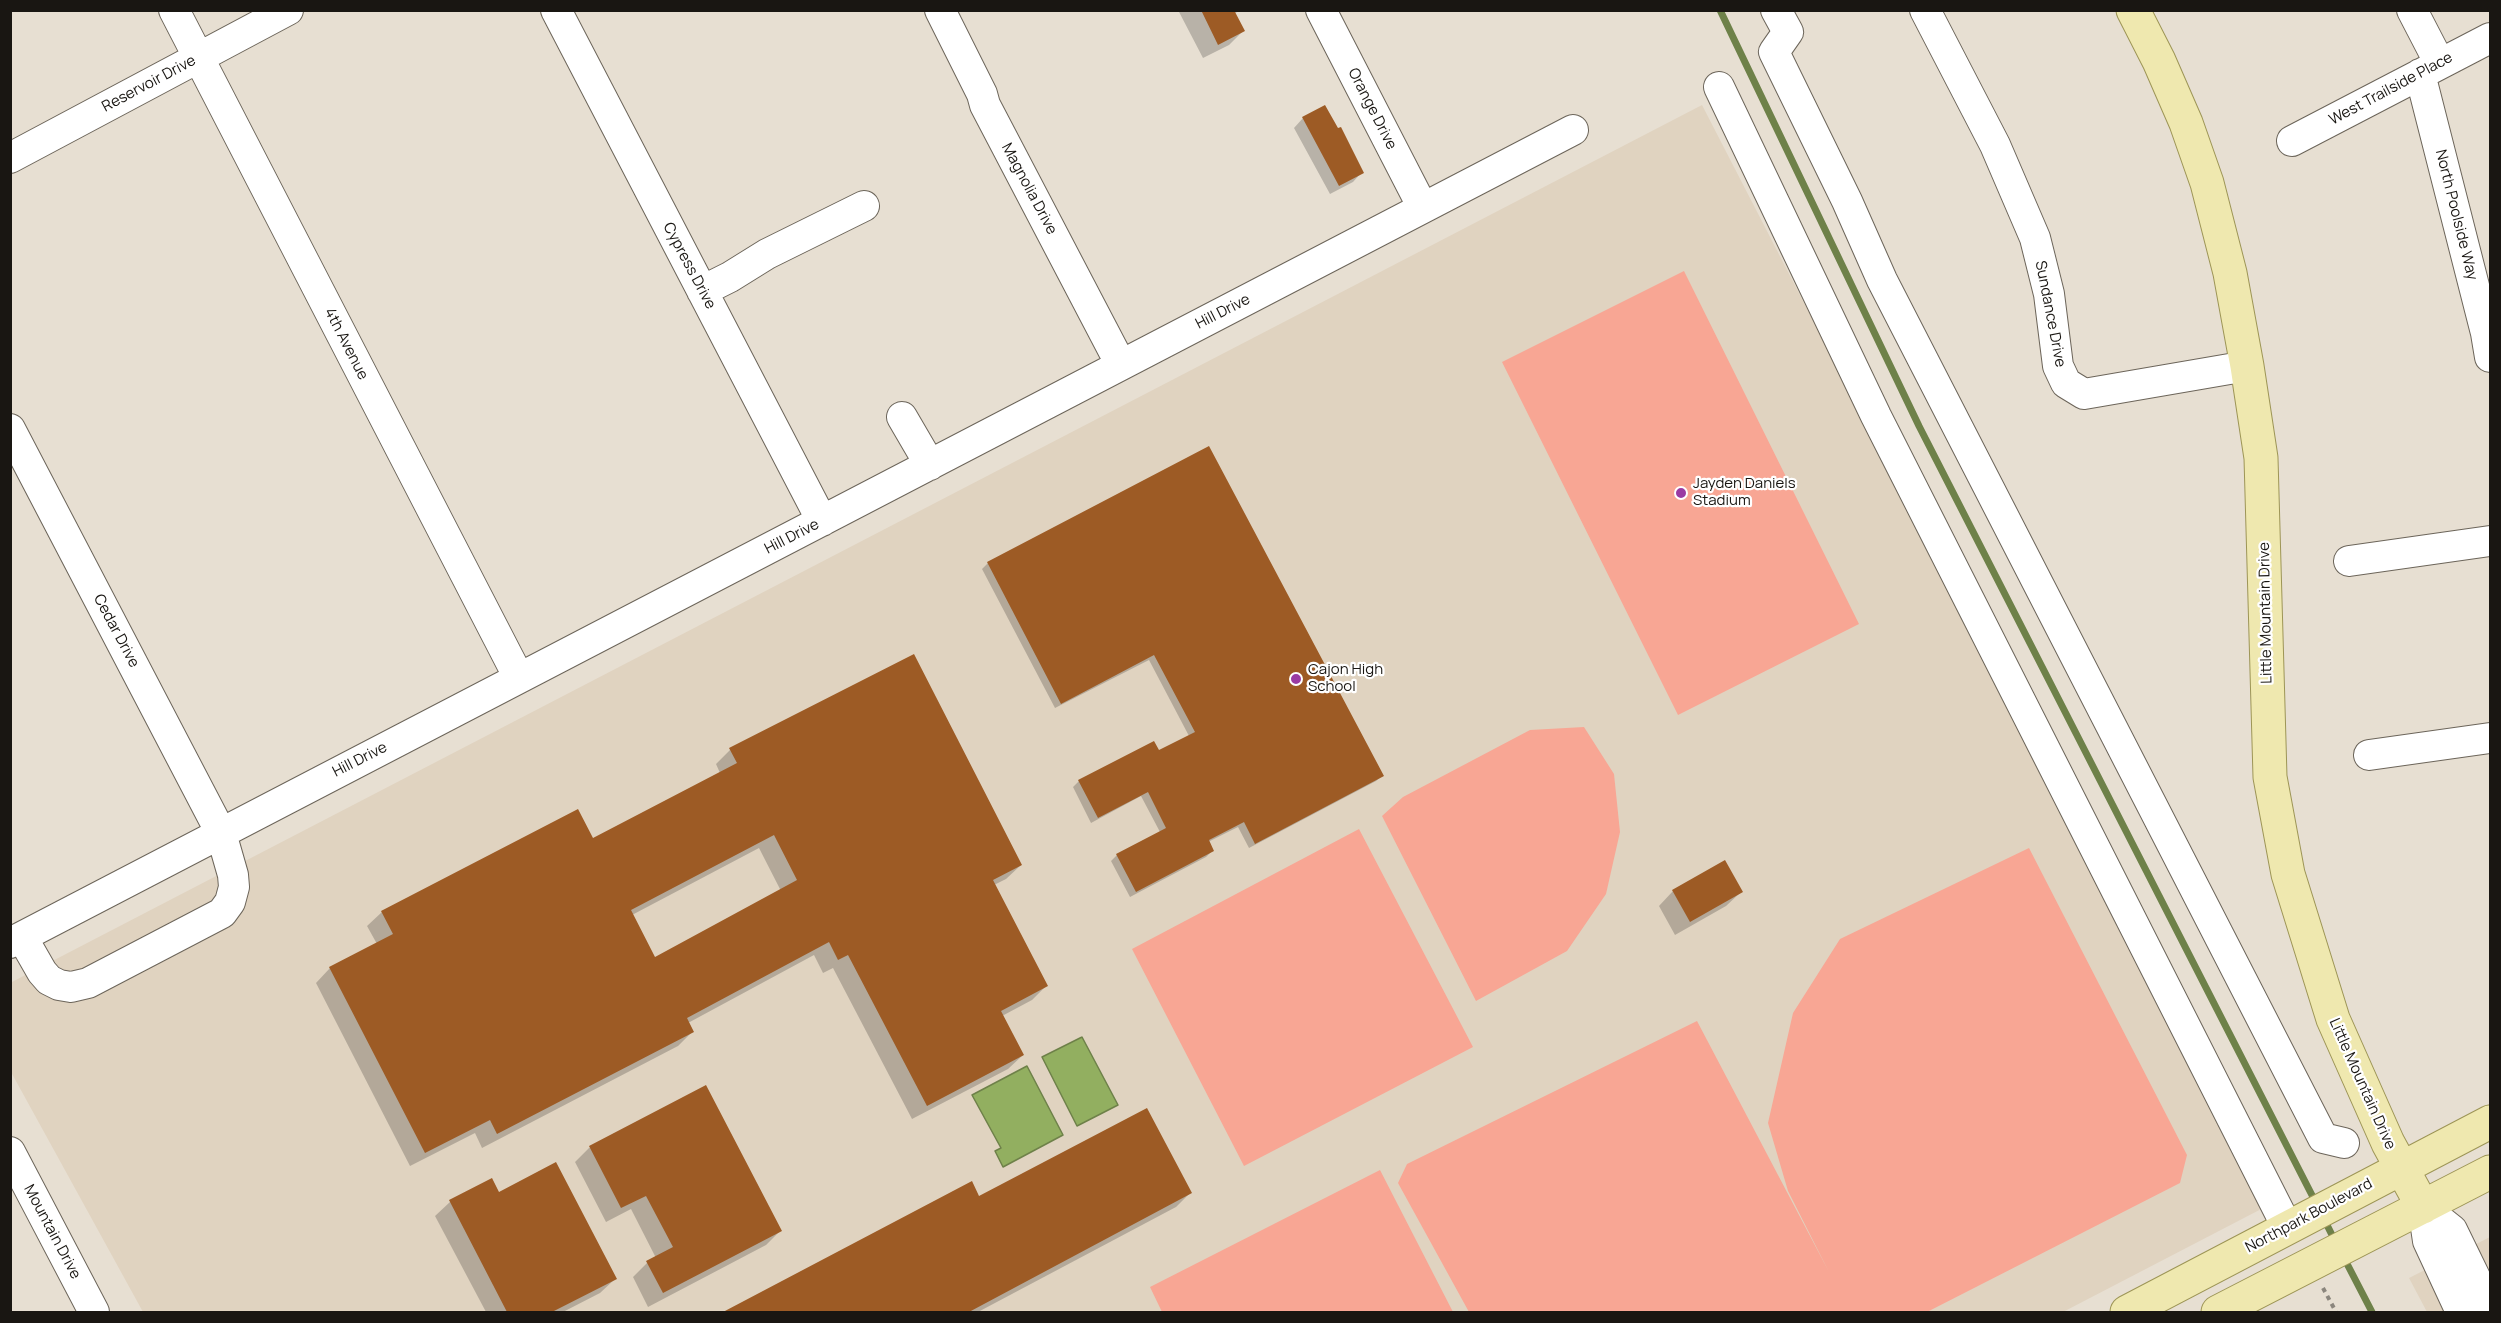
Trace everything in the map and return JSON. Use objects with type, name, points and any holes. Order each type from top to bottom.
[{"type":"main road","name":"Little Mountain Drive","points":[[2133,10],[2159,61],[2186,123],[2207,183],[2230,273],[2247,366],[2261,458],[2270,777],[2288,874],[2333,1019],[2401,1168],[2423,1208]]},
{"type":"main road","name":"Northpark Boulevard","points":[[2127,1312],[2490,1122]]},
{"type":"main road","points":[[2218,1312],[2320,1274],[2363,1237],[2490,1172]]},
{"type":"street","name":"4th Avenue","points":[[174,10],[519,678]]},
{"type":"street","name":"Reservoir Drive","points":[[10,158],[288,10]]},
{"type":"street","name":"Cypress Drive","points":[[556,10],[822,521]]},
{"type":"street","name":"Magnolia Drive","points":[[940,10],[982,94],[985,105],[1121,365]]},
{"type":"street","name":"Orange Drive","points":[[1321,10],[1423,208]]},
{"type":"street","points":[[1776,10],[1788,33],[1774,52],[1847,201],[1882,280],[2323,1138],[2344,1143]]},
{"type":"street","name":"Sundance Drive","points":[[1925,10],[1995,145],[2035,238],[2049,294],[2058,366],[2066,383],[2084,394],[2247,366]]},
{"type":"street","name":"North Poolside Way","points":[[2412,10],[2430,69],[2487,333],[2490,357]]},
{"type":"street","name":"West Trailside Place","points":[[2292,141],[2490,38]]},
{"type":"street","points":[[1719,87],[1876,416],[2293,1224]]},
{"type":"street","name":"Hill Drive","points":[[16,940],[1573,130]]},
{"type":"street","points":[[702,291],[767,254],[864,206]]},
{"type":"street","points":[[903,417],[930,465]]},
{"type":"street","name":"Cedar Drive","points":[[13,439],[221,832],[234,887],[230,902],[222,913],[87,983],[71,987],[59,985],[42,972],[16,940]]},
{"type":"street","points":[[2349,561],[2490,541]]},
{"type":"street","points":[[2369,755],[2490,738]]},
{"type":"street","name":"Mountain Drive","points":[[10,1152],[94,1312]]},
{"type":"street","points":[[2423,1208],[2452,1230],[2490,1308]]},
{"type":"street","points":[[2423,1208],[2428,1241],[2461,1312]]},
{"type":"path","points":[[2320,1274],[2336,1312]]},
{"type":"shaded area","name":"Cajon High School","points":[[1702,105],[2269,1205],[2063,1312],[143,1312],[11,1072],[10,983]]},
{"type":"shaded area","name":"Jayden Daniels Stadium","points":[[1684,271],[1859,624],[1678,715],[1502,362]]},
{"type":"shaded area","points":[[1584,727],[1614,774],[1620,832],[1606,894],[1567,951],[1476,1001],[1382,816],[1403,797],[1530,730]]},
{"type":"shaded area","points":[[1359,829],[1473,1047],[1244,1166],[1132,949]]},
{"type":"shaded area","points":[[2029,848],[2187,1155],[2180,1183],[1927,1312],[1469,1312],[1398,1183],[1407,1164],[1697,1021],[1829,1272],[1788,1191],[1768,1123],[1793,1013],[1840,939]]},
{"type":"shaded area","points":[[1082,1037],[1118,1105],[1077,1126],[1042,1057]]},
{"type":"shaded area","points":[[1027,1066],[1063,1135],[1003,1167],[995,1151],[1001,1148],[972,1095]]},
{"type":"shaded area","points":[[1380,1170],[1453,1312],[1162,1312],[1150,1287]]},
{"type":"shaded area","points":[[2490,1237],[2490,1312],[2427,1312],[2409,1278]]},
{"type":"building","points":[[1201,10],[1234,10],[1245,31],[1218,45]]},
{"type":"building","points":[[1325,105],[1338,128],[1341,127],[1364,173],[1339,186],[1302,117]]},
{"type":"building","points":[[1209,446],[1384,776],[1255,844],[1244,822],[1209,840],[1214,851],[1136,892],[1116,854],[1166,828],[1148,792],[1098,818],[1078,780],[1154,741],[1159,750],[1195,732],[1154,655],[1061,704],[987,562]]},
{"type":"building","points":[[914,654],[1022,865],[993,880],[1048,986],[1001,1011],[1024,1055],[927,1106],[848,955],[838,960],[829,942],[687,1018],[694,1032],[497,1134],[490,1120],[425,1153],[329,967],[393,934],[381,911],[578,809],[593,838],[737,763],[729,748]],"holes":[[[774,835],[797,880],[655,957],[631,910]]]},
{"type":"building","points":[[1725,860],[1743,892],[1690,922],[1672,890]]},
{"type":"building","points":[[706,1085],[782,1231],[663,1293],[646,1261],[673,1247],[646,1196],[621,1208],[589,1146]]},
{"type":"building","points":[[1147,1108],[1192,1193],[969,1312],[723,1312],[972,1181],[979,1196]]},
{"type":"building","points":[[556,1162],[617,1279],[552,1312],[507,1312],[449,1200],[492,1178],[499,1192]]},
{"type":"waterway","points":[[1720,10],[1919,426],[2316,1203]]},
{"type":"waterway","points":[[2324,1219],[2335,1241]]},
{"type":"waterway","points":[[2343,1256],[2372,1312]]},
{"type":"place","name":"Jayden Daniels Stadium","points":[[1681,493]]},
{"type":"place","name":"Cajon High School","points":[[1296,679]]}]
